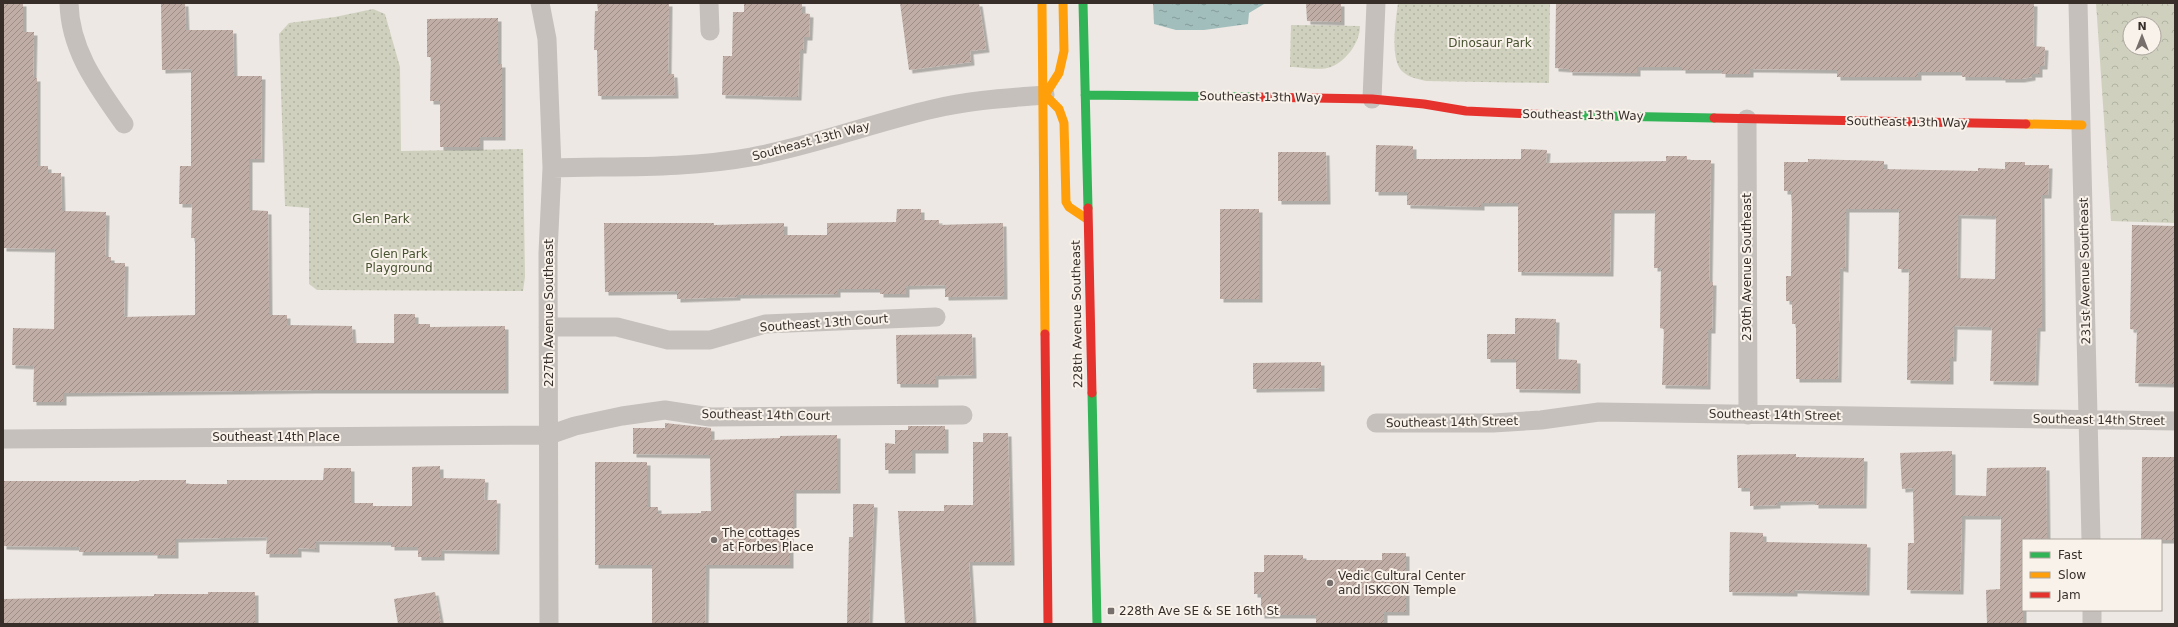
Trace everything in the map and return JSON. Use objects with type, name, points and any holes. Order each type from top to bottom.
[{"type":"main road","points":[[1042,3],[1048,624]]},
{"type":"main road","points":[[1044,95],[1059,73],[1064,50],[1063,3]]},
{"type":"main road","name":"228th Avenue Southeast","points":[[1082,3],[1097,624]]},
{"type":"main road","points":[[1044,95],[1059,109],[1064,123],[1066,202],[1069,207],[1087,219]]},
{"type":"main road","name":"Southeast 13th Way","points":[[1084,95],[1372,99],[1424,104],[1466,111],[1505,114],[2082,125]]},
{"type":"street","points":[[69,3],[74,36],[86,68],[124,124]]},
{"type":"street","name":"227th Avenue Southeast","points":[[540,3],[547,39],[552,168],[548,253],[549,624]]},
{"type":"street","points":[[709,3],[710,31]]},
{"type":"street","points":[[1372,99],[1376,3]]},
{"type":"street","name":"231st Avenue Southeast","points":[[2078,3],[2091,539]]},
{"type":"street","name":"Southeast 13th Way","points":[[552,168],[701,163],[751,157],[816,142],[934,108],[982,101],[1044,95]]},
{"type":"street","name":"230th Avenue Southeast","points":[[1747,119],[1748,415]]},
{"type":"street","name":"Southeast 13th Court","points":[[548,327],[617,327],[668,340],[710,340],[765,324],[936,317]]},
{"type":"street","name":"Southeast 14th Court","points":[[549,435],[576,426],[614,417],[665,410],[710,417],[963,415]]},
{"type":"street","name":"Southeast 14th Street","points":[[1376,423],[1540,420],[1599,412],[2175,421]]},
{"type":"street","name":"Southeast 14th Place","points":[[3,439],[549,435]]},
{"type":"street","points":[[2092,611],[2092,624]]},
{"type":"green space","name":"Dinosaur Park","points":[[1398,3],[1550,3],[1549,83],[1426,81],[1408,76],[1399,67],[1396,59],[1394,39]]},
{"type":"green space","points":[[2096,3],[2175,3],[2175,223],[2111,221]]},
{"type":"green space","name":"Glen Park","points":[[373,9],[385,14],[400,67],[401,151],[523,149],[525,277],[523,291],[317,290],[309,284],[309,208],[285,206],[279,34],[289,23],[335,17]]},
{"type":"green space","points":[[1291,25],[1360,26],[1358,39],[1347,56],[1331,67],[1316,69],[1290,67]]},
{"type":"water","points":[[1153,3],[1264,4],[1249,13],[1248,24],[1204,30],[1176,30],[1154,24]]},
{"type":"building","points":[[3,3],[23,3],[23,32],[34,32],[33,78],[37,78],[37,166],[48,166],[48,173],[61,173],[62,211],[106,212],[105,257],[111,257],[111,263],[125,263],[124,317],[195,315],[195,238],[191,238],[192,204],[179,204],[180,166],[191,166],[191,69],[162,70],[161,3],[185,3],[186,30],[233,30],[234,76],[262,76],[261,159],[249,159],[249,210],[268,211],[269,315],[287,315],[287,325],[352,326],[353,343],[394,343],[394,314],[415,314],[415,324],[430,324],[430,327],[505,326],[505,390],[313,390],[63,393],[63,402],[33,402],[34,366],[12,365],[13,328],[54,329],[55,249],[3,248]]},
{"type":"building","points":[[597,3],[669,3],[668,74],[674,74],[675,95],[598,96],[597,50],[594,50],[595,11],[598,11]]},
{"type":"building","points":[[744,3],[802,3],[802,13],[810,14],[809,37],[804,37],[803,50],[800,50],[798,97],[722,95],[723,56],[732,56],[733,12],[744,12]]},
{"type":"building","points":[[900,3],[979,3],[986,49],[970,51],[971,62],[909,70]]},
{"type":"building","points":[[1306,3],[1341,3],[1341,22],[1307,21]]},
{"type":"building","points":[[1556,3],[2034,3],[2033,46],[2045,47],[2044,66],[2039,66],[2039,74],[2032,74],[2032,77],[2021,79],[2002,79],[2002,77],[1962,77],[1962,72],[1918,72],[1918,77],[1837,77],[1837,70],[1750,69],[1750,74],[1722,74],[1722,70],[1682,70],[1682,67],[1637,67],[1637,73],[1569,72],[1569,69],[1555,68]]},
{"type":"building","points":[[498,18],[498,64],[502,64],[502,137],[480,137],[480,147],[440,147],[440,101],[430,101],[431,57],[427,57],[427,19]]},
{"type":"building","points":[[1376,145],[1413,146],[1413,159],[1521,159],[1521,149],[1547,150],[1546,163],[1666,161],[1666,156],[1687,156],[1687,160],[1711,160],[1709,282],[1713,282],[1712,330],[1708,330],[1707,386],[1662,385],[1664,329],[1660,328],[1661,268],[1654,268],[1655,210],[1611,210],[1610,273],[1518,272],[1518,203],[1481,203],[1481,207],[1407,205],[1407,192],[1375,192]]},
{"type":"building","points":[[1278,152],[1326,152],[1327,201],[1278,201]]},
{"type":"building","points":[[1808,159],[1884,161],[1884,169],[1978,171],[1978,168],[2005,169],[2005,162],[2025,162],[2025,165],[2049,165],[2048,195],[2041,195],[2042,328],[2037,328],[2035,382],[1990,381],[1992,327],[1954,326],[1953,358],[1950,358],[1950,381],[1907,380],[1909,269],[1898,269],[1899,209],[1846,209],[1845,269],[1840,268],[1838,379],[1796,379],[1796,324],[1792,324],[1792,301],[1786,301],[1786,276],[1791,276],[1792,211],[1791,191],[1784,191],[1784,162],[1808,162]],"holes":[[[1958,215],[1996,216],[1995,279],[1957,278]]]},
{"type":"building","points":[[897,209],[921,209],[921,220],[939,220],[939,225],[1003,223],[1004,296],[945,297],[945,285],[906,286],[906,294],[880,294],[880,289],[837,289],[837,294],[737,295],[737,297],[677,299],[677,291],[605,292],[604,223],[714,223],[714,225],[784,223],[784,235],[827,235],[827,223],[896,222]]},
{"type":"building","points":[[1220,209],[1259,209],[1259,299],[1220,299]]},
{"type":"building","points":[[2132,225],[2175,226],[2175,384],[2135,383],[2137,330],[2130,329]]},
{"type":"building","points":[[1515,318],[1556,319],[1555,359],[1577,360],[1577,390],[1516,389],[1516,359],[1487,359],[1487,334],[1515,334]]},
{"type":"building","points":[[972,334],[973,375],[935,376],[935,384],[897,384],[896,335]]},
{"type":"building","points":[[1321,362],[1321,388],[1253,389],[1253,363]]},
{"type":"building","points":[[665,423],[711,428],[711,440],[780,438],[780,436],[837,435],[837,490],[793,490],[793,531],[790,531],[790,565],[706,565],[705,624],[652,624],[652,565],[595,565],[595,462],[647,462],[647,507],[658,507],[658,514],[701,513],[701,511],[711,511],[710,455],[633,454],[633,428],[665,428]]},
{"type":"building","points":[[908,426],[945,426],[945,450],[912,450],[912,470],[885,470],[885,443],[895,444],[895,430],[908,430]]},
{"type":"building","points":[[983,433],[1008,433],[1011,562],[969,562],[973,624],[905,624],[898,511],[944,511],[944,505],[973,505],[973,442],[983,442]]},
{"type":"building","points":[[1952,451],[1952,495],[1986,496],[1987,468],[2046,467],[2047,539],[2022,539],[2023,624],[1987,624],[1986,590],[2000,589],[2001,516],[1962,516],[1960,591],[1907,590],[1908,543],[1914,543],[1913,488],[1902,489],[1900,453]]},
{"type":"building","points":[[1796,454],[1796,457],[1864,458],[1863,505],[1815,505],[1815,501],[1777,502],[1777,505],[1750,506],[1750,488],[1738,488],[1737,455]]},
{"type":"building","points":[[2142,457],[2175,457],[2175,540],[2141,539]]},
{"type":"building","points":[[440,466],[440,478],[485,479],[484,500],[497,500],[496,551],[441,550],[441,557],[418,557],[418,547],[391,547],[391,542],[316,541],[316,549],[298,548],[298,554],[266,554],[267,537],[175,539],[175,555],[154,555],[154,552],[79,552],[80,547],[3,546],[3,481],[186,480],[186,484],[227,484],[227,480],[323,480],[324,468],[351,468],[351,503],[373,503],[373,506],[412,506],[412,467]]},
{"type":"building","points":[[853,504],[874,504],[869,624],[847,624],[849,537],[853,537]]},
{"type":"building","points":[[1730,532],[1763,533],[1763,542],[1867,544],[1866,592],[1794,590],[1794,593],[1729,592]]},
{"type":"building","name":"Vedic Cultural Center and ISKCON Temple","points":[[1382,553],[1406,553],[1406,612],[1384,612],[1384,624],[1316,624],[1316,615],[1261,615],[1261,594],[1254,594],[1254,572],[1264,572],[1264,555],[1303,555],[1303,560],[1382,560]]},
{"type":"building","points":[[208,592],[255,592],[255,624],[3,624],[3,599],[154,596],[154,594],[208,594]]},
{"type":"building","points":[[435,592],[441,624],[398,624],[394,599]]},
{"type":"traffic: fast","points":[[1083,3],[1088,208]]},
{"type":"traffic: fast","points":[[1085,95],[1252,97]]},
{"type":"traffic: fast","points":[[1552,115],[1714,118]]},
{"type":"traffic: fast","points":[[1092,393],[1097,624]]},
{"type":"traffic: slow","points":[[1042,3],[1045,334]]},
{"type":"traffic: slow","points":[[1063,3],[1064,51],[1059,73],[1045,95],[1059,109],[1064,123],[1066,202],[1069,207],[1087,219]]},
{"type":"traffic: slow","points":[[2026,124],[2082,125]]},
{"type":"traffic: jam","points":[[1252,97],[1372,99],[1424,104],[1466,111],[1552,115]]},
{"type":"traffic: jam","points":[[1714,118],[2026,124]]},
{"type":"traffic: jam","points":[[1088,208],[1092,393]]},
{"type":"traffic: jam","points":[[1045,334],[1048,624]]},
{"type":"place","name":"The cottages at Forbes Place","points":[[714,540]]},
{"type":"place","name":"Vedic Cultural Center and ISKCON Temple","points":[[1330,583]]},
{"type":"place","name":"228th Ave SE & SE 16th St","points":[[1111,611]]},
{"type":"park label","name":"Glen Park Playground","points":[[399,261]]}]
